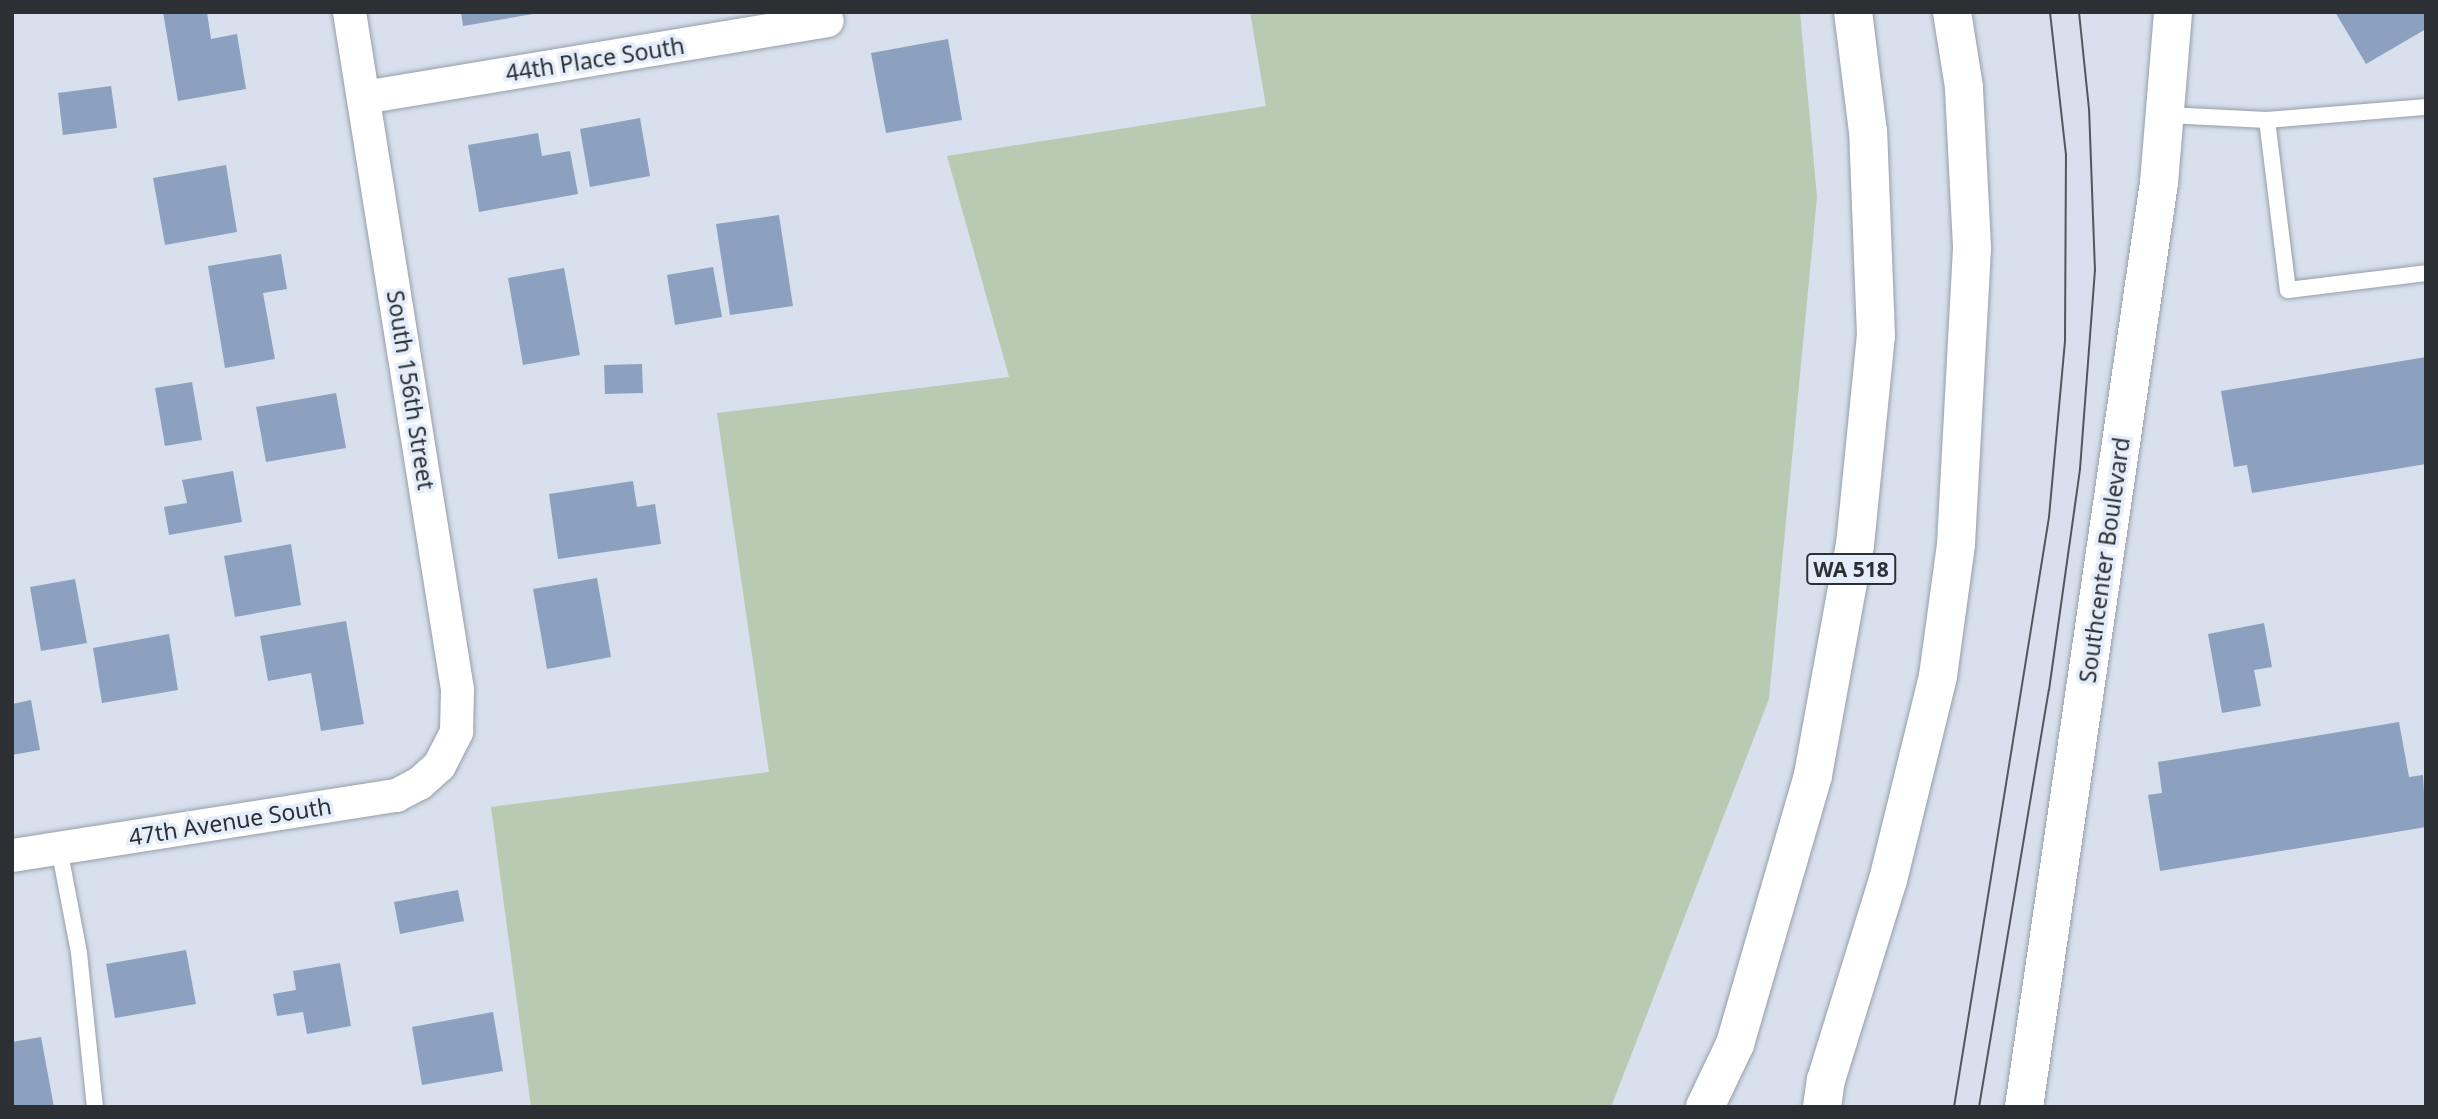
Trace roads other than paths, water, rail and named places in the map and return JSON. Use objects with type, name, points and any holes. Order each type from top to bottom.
[{"type":"main road","name":"WA 518","points":[[1704,1107],[1735,1044],[1813,775],[1855,545],[1876,336],[1868,132],[1853,12]]},
{"type":"main road","points":[[1820,1098],[1888,880],[1938,676],[1956,544],[1972,247],[1964,88],[1952,12]]},
{"type":"main road","name":"Southcenter Boulevard","points":[[2025,1107],[2167,115],[2173,12]]},
{"type":"street","name":"South 156th Street","points":[[349,12],[457,689],[456,731],[439,765]]},
{"type":"street","name":"44th Place South","points":[[363,97],[827,20]]},
{"type":"street","name":"47th Avenue South","points":[[12,855],[396,795],[419,783],[439,765]]},
{"type":"lane","points":[[2167,115],[2267,120],[2426,107]]},
{"type":"lane","points":[[2267,120],[2288,290],[2426,273]]},
{"type":"lane","points":[[59,848],[79,953],[95,1107]]},
{"type":"tram line","points":[[1954,1107],[2049,517],[2065,340],[2066,155],[2050,12]]},
{"type":"tram line","points":[[1979,1107],[2049,690],[2080,469],[2095,271],[2089,109],[2079,12]]}]
